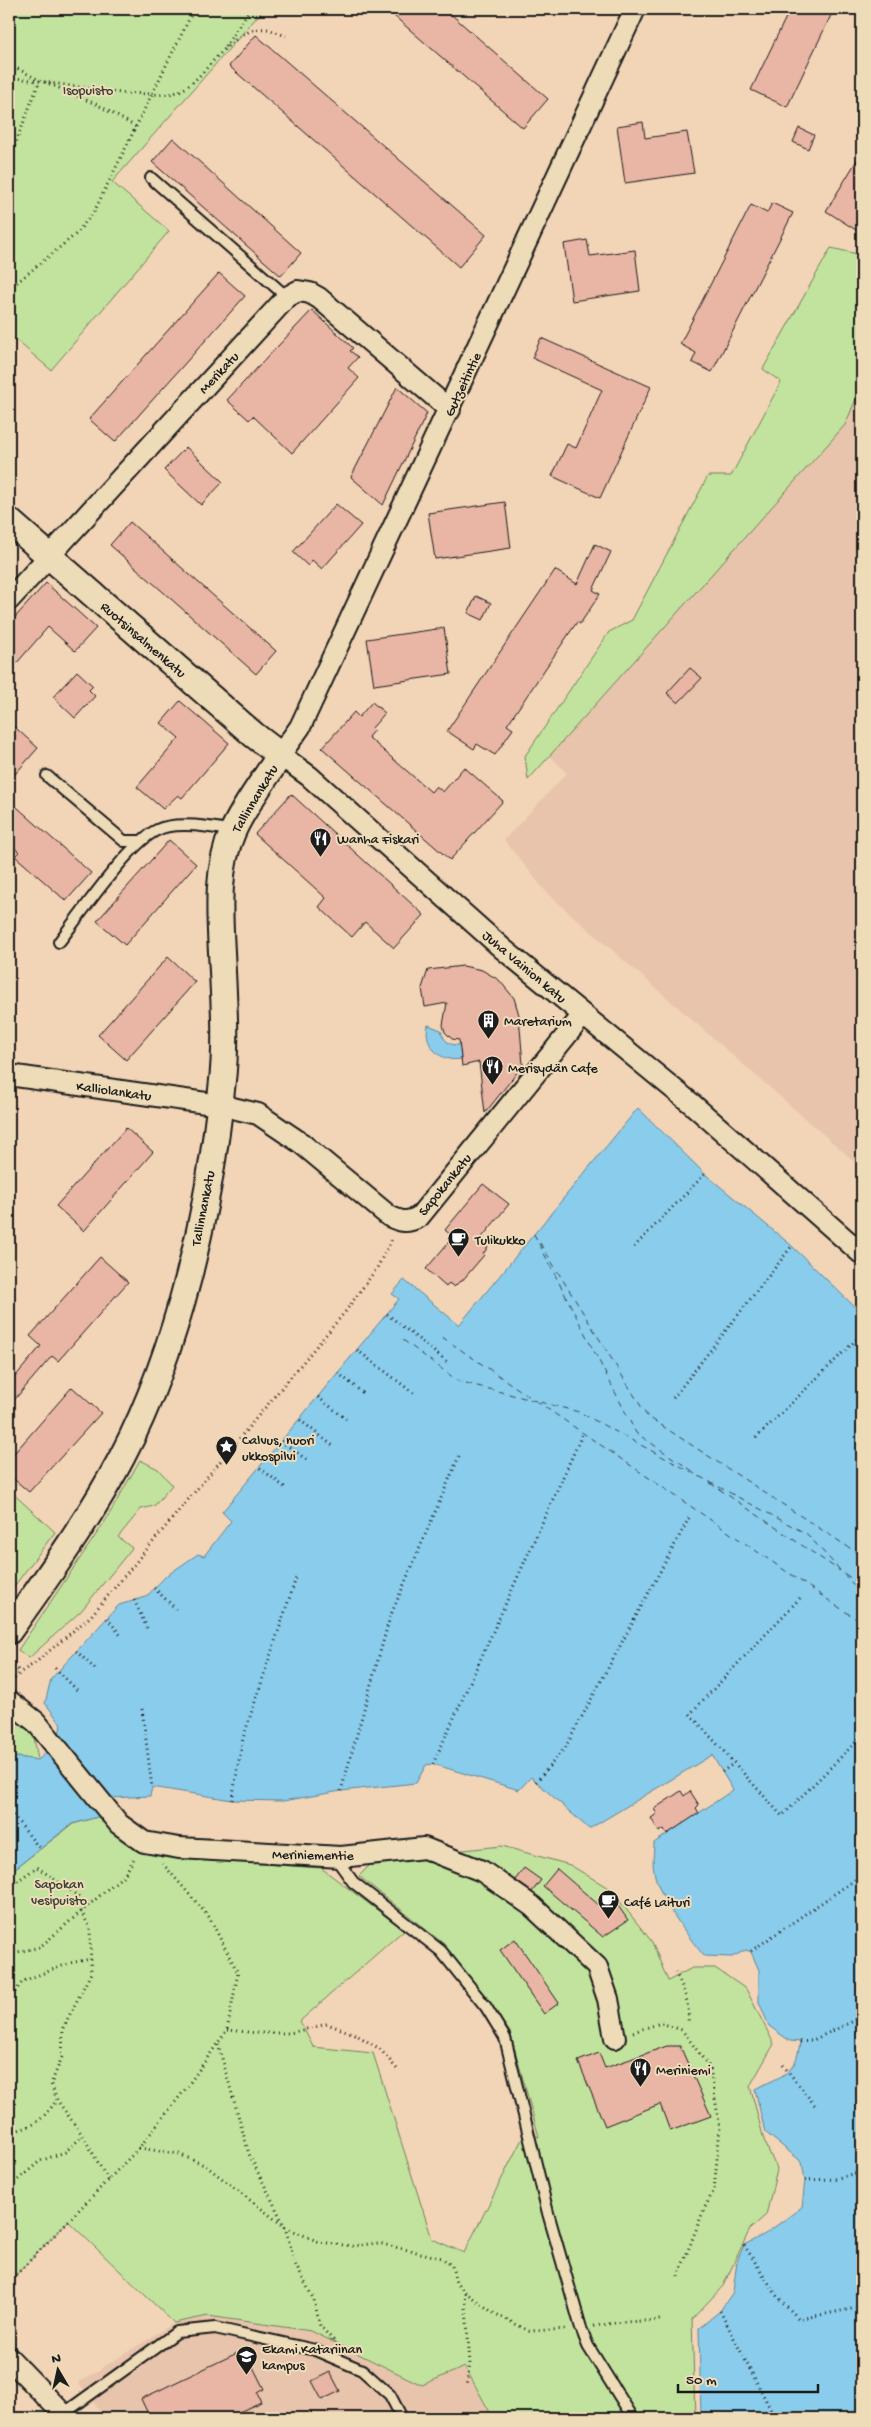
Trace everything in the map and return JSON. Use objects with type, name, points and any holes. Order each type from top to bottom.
[{"type":"street","name":"Gutzeitintie","points":[[280,755],[300,727],[450,410],[635,9]]},
{"type":"street","points":[[287,297],[298,291],[310,293],[319,298],[450,410]]},
{"type":"street","name":"Merikatu","points":[[9,600],[287,297]]},
{"type":"street","name":"Ruotsinsalmenkatu","points":[[9,521],[254,735],[280,755]]},
{"type":"street","name":"Tallinnankatu","points":[[9,1631],[57,1564],[122,1456],[150,1394],[171,1337],[202,1214],[220,1105],[225,1052],[220,904],[223,870],[233,831],[280,755]]},
{"type":"street","name":"Juha Vainion katu","points":[[280,755],[309,776],[503,949],[692,1104],[862,1254]]},
{"type":"street","name":"Sapokankatu","points":[[220,1105],[258,1114],[301,1143],[389,1216],[399,1221],[409,1222],[419,1218],[583,1015]]},
{"type":"street","name":"Kalliolankatu","points":[[9,1075],[220,1105]]},
{"type":"street","name":"Meriniementie","points":[[9,1701],[36,1722],[119,1824],[144,1842],[178,1848],[341,1857],[424,1848],[482,1872],[532,1906],[597,1967],[608,1999],[615,2038]]},
{"type":"street","points":[[9,2358],[65,2416]]},
{"type":"lane","points":[[151,178],[287,297]]},
{"type":"lane","points":[[47,776],[124,841],[139,841]]},
{"type":"lane","points":[[59,942],[139,841],[158,829],[200,825],[233,831]]},
{"type":"lane","points":[[341,1857],[340,1864],[353,1882],[441,1951],[486,2007],[505,2038],[548,2213],[581,2328],[588,2346],[633,2418]]},
{"type":"lane","points":[[65,2416],[177,2332],[215,2328],[315,2350],[333,2356],[362,2370],[390,2394],[402,2418]]},
{"type":"path","points":[[9,289],[76,234],[94,212],[194,9]]},
{"type":"path","points":[[9,77],[121,93],[169,95],[186,88],[225,48],[250,9]]},
{"type":"path","points":[[225,48],[251,32],[266,29],[286,36]]},
{"type":"path","points":[[9,64],[40,80],[98,105],[136,127]]},
{"type":"path","points":[[9,160],[40,80]]},
{"type":"path","points":[[634,1247],[705,1174]]},
{"type":"path","points":[[9,1685],[21,1672],[35,1663],[91,1616],[345,1312],[377,1268],[399,1221]]},
{"type":"path","points":[[673,1398],[792,1246]]},
{"type":"path","points":[[387,1314],[447,1362]]},
{"type":"path","points":[[756,1438],[862,1334]]},
{"type":"path","points":[[357,1350],[416,1395]]},
{"type":"path","points":[[338,1373],[364,1394]]},
{"type":"path","points":[[318,1397],[346,1419]]},
{"type":"path","points":[[300,1420],[332,1446]]},
{"type":"path","points":[[433,1764],[582,1435]]},
{"type":"path","points":[[281,1441],[307,1460]]},
{"type":"path","points":[[342,1791],[390,1617],[460,1454]]},
{"type":"path","points":[[260,1468],[288,1489]]},
{"type":"path","points":[[536,1782],[565,1748],[690,1518]]},
{"type":"path","points":[[232,1800],[243,1738],[297,1575]]},
{"type":"path","points":[[154,1588],[176,1610]]},
{"type":"path","points":[[800,1598],[690,1714],[782,1816],[862,1736]]},
{"type":"path","points":[[134,1600],[147,1628]]},
{"type":"path","points":[[107,1618],[122,1637]]},
{"type":"path","points":[[76,1651],[95,1669]]},
{"type":"path","points":[[9,1664],[21,1672]]},
{"type":"path","points":[[55,1668],[78,1691]]},
{"type":"path","points":[[142,1709],[152,1787]]},
{"type":"path","points":[[722,1772],[734,1763]]},
{"type":"path","points":[[9,1816],[12,1814],[40,1849]]},
{"type":"path","points":[[9,1954],[40,1947],[125,1874],[144,1842],[209,1917],[238,1973],[227,2030],[218,2044],[139,2148],[9,2282]]},
{"type":"path","points":[[9,1887],[37,1867],[89,1904]]},
{"type":"path","points":[[751,1952],[862,1875]]},
{"type":"path","points":[[81,1911],[90,1928],[92,1973],[63,2028],[62,2057],[51,2084],[57,2100],[83,2136],[108,2180]]},
{"type":"path","points":[[9,2000],[23,1981],[90,1959]]},
{"type":"path","points":[[675,1972],[686,1992],[689,2010],[688,2023]]},
{"type":"path","points":[[800,2042],[811,2041],[862,2017]]},
{"type":"path","points":[[615,2038],[661,2023],[682,2030],[710,2068],[720,2128],[714,2190],[704,2209],[677,2279]]},
{"type":"path","points":[[227,2030],[257,2033],[290,2033],[327,2024],[355,2034],[380,2049],[397,2069]]},
{"type":"path","points":[[218,2044],[249,2154],[285,2227],[295,2264],[314,2300],[320,2326],[333,2340],[333,2356]]},
{"type":"path","points":[[783,2065],[817,2108]]},
{"type":"path","points":[[9,2132],[30,2128],[44,2118],[57,2100]]},
{"type":"path","points":[[9,2197],[14,2183],[40,2161],[64,2152],[83,2136]]},
{"type":"path","points":[[139,2148],[179,2154],[206,2166],[285,2227],[319,2242],[352,2246],[378,2243],[442,2258],[452,2266],[456,2283],[465,2292],[492,2312],[529,2331],[661,2320]]},
{"type":"path","points":[[805,2180],[835,2179],[862,2171]]},
{"type":"path","points":[[744,2245],[777,2296],[799,2319],[862,2307]]},
{"type":"path","points":[[465,2292],[470,2364],[466,2386]]},
{"type":"path","points":[[720,2311],[775,2418]]},
{"type":"shaded area","points":[[862,317],[862,1168],[548,894],[504,840],[567,773],[544,750]]},
{"type":"shaded area","name":"Ekami Katariinan kampus","points":[[208,2316],[311,2331],[422,2385],[465,2367],[493,2418],[106,2418],[78,2383],[174,2323]]},
{"type":"green space","name":"Isopuisto","points":[[9,9],[264,9],[112,182],[169,231],[51,370],[9,334]]},
{"type":"green space","points":[[831,248],[862,255],[862,385],[845,425],[528,780],[525,756],[609,632],[632,620],[708,476],[731,476],[781,382],[763,369]]},
{"type":"green space","points":[[140,1460],[158,1469],[172,1485],[154,1506],[141,1509],[118,1537],[132,1548],[81,1611],[29,1658],[18,1650],[106,1520]]},
{"type":"green space","points":[[9,1490],[55,1532],[9,1593]]},
{"type":"green space","points":[[9,1709],[32,1726],[38,1760],[17,1757],[9,1761]]},
{"type":"green space","name":"Sapokan vesipuisto","points":[[101,1816],[161,1857],[321,1868],[404,1930],[300,2021],[313,2047],[373,2053],[432,2239],[464,2253],[525,2133],[539,2137],[510,2032],[444,1944],[359,1876],[376,1859],[502,1846],[570,1865],[610,1889],[652,1942],[668,1981],[692,1968],[715,1968],[746,1989],[774,2044],[750,2086],[764,2140],[777,2170],[766,2215],[750,2229],[723,2286],[692,2319],[695,2418],[493,2418],[465,2367],[422,2385],[311,2331],[208,2316],[174,2323],[68,2221],[9,2282],[9,1873],[73,1824]]},
{"type":"water","points":[[428,1025],[441,1030],[443,1037],[450,1043],[460,1045],[461,1059],[454,1060],[440,1056],[435,1051],[428,1040]]},
{"type":"water","points":[[638,1108],[705,1174],[792,1246],[862,1314],[862,2418],[701,2418],[699,2328],[720,2311],[733,2292],[737,2261],[744,2245],[765,2234],[802,2207],[805,2180],[802,2162],[765,2132],[755,2089],[780,2077],[791,2068],[795,2062],[800,2042],[790,2041],[769,2026],[759,2002],[759,1970],[751,1952],[746,1950],[732,1957],[704,1956],[667,1904],[654,1871],[654,1843],[733,1790],[712,1755],[589,1829],[531,1777],[519,1790],[433,1764],[426,1765],[416,1783],[341,1791],[283,1801],[232,1800],[152,1787],[150,1796],[111,1798],[101,1816],[72,1824],[9,1873],[9,1761],[17,1757],[38,1760],[56,1740],[61,1724],[45,1703],[51,1679],[119,1605],[146,1597],[166,1576],[198,1554],[204,1556],[231,1521],[222,1512],[399,1299],[392,1294],[404,1280],[459,1325]]},
{"type":"building","points":[[386,9],[445,9],[548,99],[523,128]]},
{"type":"building","points":[[790,9],[834,9],[787,107],[751,90]]},
{"type":"building","points":[[256,35],[486,235],[459,267],[229,66]]},
{"type":"building","points":[[643,122],[645,138],[687,132],[694,173],[625,183],[617,126]]},
{"type":"building","points":[[799,128],[814,135],[808,149],[793,142]]},
{"type":"building","points":[[173,138],[301,253],[281,276],[152,162]]},
{"type":"building","points":[[862,152],[862,220],[856,230],[826,211]]},
{"type":"building","points":[[772,203],[793,213],[712,372],[692,362],[696,353],[680,344],[751,205],[767,213]]},
{"type":"building","points":[[587,240],[590,256],[635,250],[640,291],[572,301],[564,244]]},
{"type":"building","points":[[219,273],[245,296],[115,442],[89,419]]},
{"type":"building","points":[[312,310],[353,348],[350,351],[358,357],[348,368],[359,378],[292,453],[253,416],[249,420],[227,400]]},
{"type":"building","points":[[541,338],[651,387],[600,498],[552,476],[567,444],[576,448],[602,390],[532,358]]},
{"type":"building","points":[[397,387],[427,413],[383,505],[351,477]]},
{"type":"building","points":[[186,447],[223,482],[201,505],[164,470]]},
{"type":"building","points":[[505,502],[511,548],[435,559],[428,513]]},
{"type":"building","points":[[336,504],[361,525],[322,569],[312,560],[308,566],[293,552]]},
{"type":"building","points":[[130,522],[276,651],[256,674],[110,545]]},
{"type":"building","points":[[595,544],[611,552],[593,590],[600,594],[580,624],[577,622],[507,725],[513,729],[495,755],[477,744],[474,749],[447,731],[555,570],[577,584]]},
{"type":"building","points":[[46,583],[96,628],[75,651],[48,627],[9,672],[9,624]]},
{"type":"building","points":[[476,596],[491,603],[483,620],[468,613]]},
{"type":"building","points":[[444,628],[451,674],[374,685],[367,639]]},
{"type":"building","points":[[690,668],[702,678],[678,703],[667,693]]},
{"type":"building","points":[[77,671],[93,686],[89,690],[95,696],[75,718],[53,697]]},
{"type":"building","points":[[180,701],[229,743],[182,798],[178,795],[163,809],[137,787],[179,738],[161,723]]},
{"type":"building","points":[[372,702],[385,713],[372,728],[374,730],[368,737],[431,792],[436,786],[443,792],[464,767],[503,801],[450,860],[322,748],[354,712],[359,717]]},
{"type":"building","points":[[9,722],[38,748],[9,781]]},
{"type":"building","name":"Wanha Fiskari","points":[[291,794],[424,915],[394,948],[365,922],[352,937],[319,907],[326,898],[255,834]]},
{"type":"building","points":[[9,800],[91,873],[66,901],[15,856],[19,852],[9,843]]},
{"type":"building","points":[[169,840],[196,864],[125,945],[97,921]]},
{"type":"building","points":[[168,957],[195,982],[126,1060],[98,1035]]},
{"type":"building","name":"Maretarium","points":[[463,966],[482,970],[499,980],[514,998],[519,1015],[523,1065],[485,1113],[479,1062],[462,1066],[459,1040],[452,1039],[445,1032],[443,1025],[447,1003],[425,1007],[422,988],[428,970]]},
{"type":"building","points":[[126,1128],[153,1152],[84,1231],[56,1206]]},
{"type":"building","points":[[483,1184],[509,1204],[479,1241],[488,1247],[484,1255],[461,1282],[454,1287],[449,1283],[446,1287],[426,1269],[453,1237],[445,1230]]},
{"type":"building","points":[[100,1257],[128,1282],[58,1361],[52,1356],[9,1406],[9,1384],[41,1346],[30,1336]]},
{"type":"building","points":[[72,1387],[101,1413],[29,1492],[9,1475],[9,1459]]},
{"type":"building","points":[[681,1791],[684,1796],[690,1791],[699,1805],[696,1808],[699,1813],[667,1834],[664,1829],[659,1832],[651,1818],[657,1814],[654,1809]]},
{"type":"building","points":[[524,1868],[541,1880],[532,1892],[515,1880]]},
{"type":"building","points":[[557,1869],[600,1906],[612,1897],[628,1920],[603,1937],[543,1886]]},
{"type":"building","points":[[515,1939],[559,2003],[544,2014],[500,1950]]},
{"type":"building","name":"Meriniemi","points":[[667,2046],[680,2046],[711,2116],[670,2131],[660,2104],[605,2126],[578,2061],[599,2053],[605,2068]]},
{"type":"building","points":[[237,2353],[246,2370],[253,2367],[264,2389],[257,2393],[261,2402],[226,2418],[150,2418],[141,2399]]},
{"type":"building","points":[[330,2372],[340,2391],[322,2400],[312,2381]]},
{"type":"ferry route","points":[[534,1234],[636,1433],[697,1474]]},
{"type":"ferry route","points":[[540,1243],[647,1416],[862,1556]]},
{"type":"ferry route","points":[[442,1337],[533,1399]]},
{"type":"ferry route","points":[[403,1340],[458,1381],[579,1412],[807,1534],[862,1594]]},
{"type":"ferry route","points":[[536,1401],[862,1623]]},
{"type":"ferry route","points":[[710,1483],[840,1571]]},
{"type":"ferry route","points":[[845,1574],[862,1586]]},
{"type":"place","name":"Wanha Fiskari","points":[[321,857]]},
{"type":"place","name":"Maretarium","points":[[488,1039]]},
{"type":"place","name":"Merisydän Cafe","points":[[492,1086]]},
{"type":"place","name":"Tulikukko","points":[[459,1258]]},
{"type":"place","name":"Calvus, nuori ukkospilvi","points":[[226,1466]]},
{"type":"place","name":"Café Laituri","points":[[608,1920]]},
{"type":"place","name":"Meriniemi","points":[[640,2088]]},
{"type":"place","name":"Ekami Katariinan kampus","points":[[246,2375]]}]
